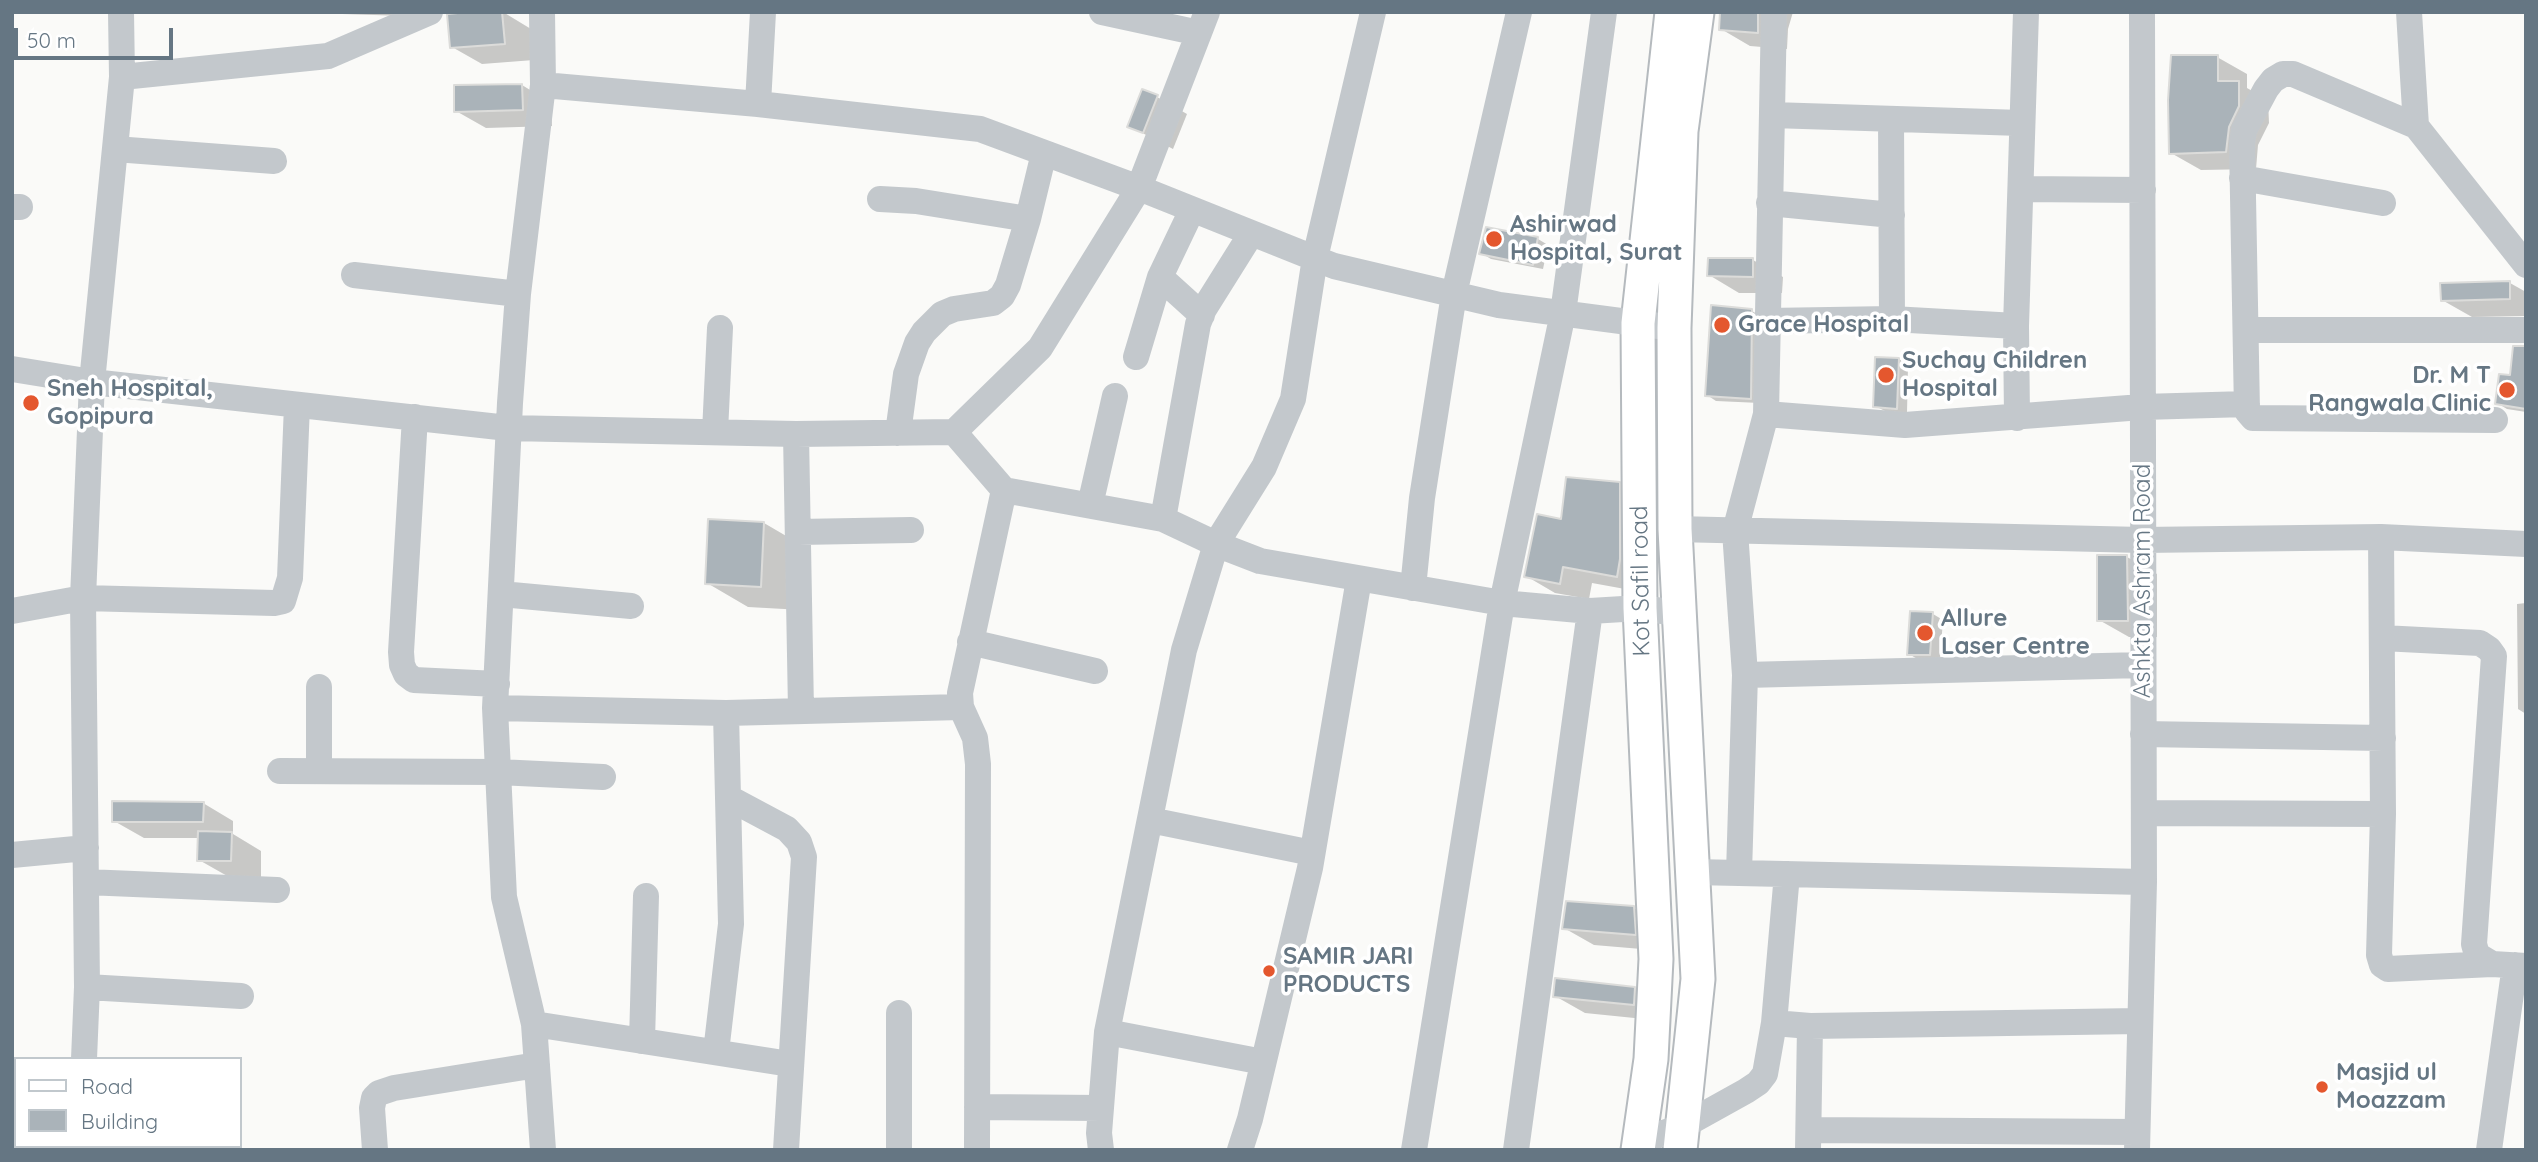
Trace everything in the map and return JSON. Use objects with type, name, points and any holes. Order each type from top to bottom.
[{"type":"main road","name":"Kot Safil road","points":[[1639,1146],[1651,1059],[1656,959],[1640,608],[1638,323],[1672,12]]},
{"type":"main road","name":"Kot Safil road","points":[[1681,1138],[1698,979],[1678,613],[1674,328],[1681,131],[1697,12]]},
{"type":"street","points":[[84,1057],[87,987],[83,598],[92,382],[122,77],[121,12]]},
{"type":"street","points":[[122,77],[328,56],[430,12]]},
{"type":"street","points":[[758,104],[763,12]]},
{"type":"street","points":[[12,369],[92,382],[509,428],[796,434],[954,432],[1040,348],[1139,188],[1203,22],[1102,12]]},
{"type":"street","points":[[1101,1150],[1099,1132],[1107,1032],[1184,650],[1216,544],[1264,467],[1293,399],[1315,258],[1373,12]]},
{"type":"street","points":[[1413,588],[1422,498],[1454,294],[1518,12]]},
{"type":"street","points":[[1414,1150],[1502,603],[1563,313],[1604,12]]},
{"type":"street","points":[[1738,873],[1745,675],[1735,531],[1766,414],[1774,12]]},
{"type":"street","points":[[2017,418],[2016,326],[2026,12]]},
{"type":"street","name":"Ashkta Ashram Road","points":[[2137,1141],[2144,882],[2142,12]]},
{"type":"street","points":[[2409,12],[2416,126]]},
{"type":"street","points":[[536,13],[542,85],[518,294],[496,696],[504,897],[534,1024],[543,1150]]},
{"type":"street","points":[[2496,420],[2249,416],[2242,178],[2244,130],[2266,89],[2273,80],[2283,74],[2293,74],[2416,126],[2523,253]]},
{"type":"street","points":[[542,85],[758,104],[980,129],[1139,188],[1334,266],[1499,305],[1674,328]]},
{"type":"street","points":[[1772,115],[2021,123]]},
{"type":"street","points":[[1891,119],[1892,319]]},
{"type":"street","points":[[114,149],[274,161]]},
{"type":"street","points":[[898,433],[906,374],[923,332],[942,314],[954,309],[993,303],[1002,296],[1008,285],[1044,153]]},
{"type":"street","points":[[2242,178],[2383,204]]},
{"type":"street","points":[[2021,189],[2143,190]]},
{"type":"street","points":[[880,199],[916,201],[1028,219]]},
{"type":"street","points":[[1769,203],[1892,215]]},
{"type":"street","points":[[1136,358],[1160,277],[1192,210]]},
{"type":"street","points":[[1163,519],[1194,341],[1202,315],[1251,234]]},
{"type":"street","points":[[354,275],[518,294]]},
{"type":"street","points":[[1160,277],[1202,315]]},
{"type":"street","points":[[1767,321],[1892,319],[2016,326]]},
{"type":"street","points":[[715,432],[720,328]]},
{"type":"street","points":[[2246,330],[2526,330]]},
{"type":"street","points":[[1090,505],[1115,396]]},
{"type":"street","points":[[1766,414],[1885,425],[2017,418],[2143,407],[2247,404]]},
{"type":"street","points":[[12,611],[83,598],[274,603],[283,601],[290,578],[297,405]]},
{"type":"street","points":[[415,417],[401,652],[406,674],[414,680],[496,696],[726,713],[961,706]]},
{"type":"street","points":[[954,432],[1004,490],[1163,519],[1260,561],[1502,603],[1590,611],[1640,608],[1678,613]]},
{"type":"street","points":[[796,434],[801,710]]},
{"type":"street","points":[[977,1150],[978,764],[975,738],[961,706],[962,679],[1004,490]]},
{"type":"street","points":[[1675,529],[2142,540],[2381,537],[2526,544]]},
{"type":"street","points":[[798,532],[911,530]]},
{"type":"street","points":[[2381,537],[2383,814],[2379,955],[2382,965],[2388,969],[2511,965]]},
{"type":"street","points":[[1240,1150],[1250,1119],[1312,853],[1359,579]]},
{"type":"street","points":[[501,594],[631,606]]},
{"type":"street","points":[[1516,1150],[1590,611]]},
{"type":"street","points":[[2382,638],[2480,643],[2494,656],[2474,944],[2477,955],[2511,965]]},
{"type":"street","points":[[970,642],[1094,671]]},
{"type":"street","points":[[1745,675],[2142,665]]},
{"type":"street","points":[[319,687],[319,771]]},
{"type":"street","points":[[716,1052],[731,924],[726,713]]},
{"type":"street","points":[[2143,734],[2383,738]]},
{"type":"street","points":[[280,771],[498,772],[603,776]]},
{"type":"street","points":[[729,798],[787,829],[799,842],[804,857],[786,1150]]},
{"type":"street","points":[[2144,813],[2383,814]]},
{"type":"street","points":[[1150,820],[1312,853]]},
{"type":"street","points":[[12,855],[86,848]]},
{"type":"street","points":[[1694,872],[2144,882]]},
{"type":"street","points":[[1639,1146],[1681,1138],[1758,1083],[1765,1073],[1774,1023],[1787,874]]},
{"type":"street","points":[[86,883],[276,890]]},
{"type":"street","points":[[642,1041],[646,896]]},
{"type":"street","points":[[2489,1150],[2511,965]]},
{"type":"street","points":[[87,987],[241,996]]},
{"type":"street","points":[[899,1013],[900,1150]]},
{"type":"street","points":[[1774,1023],[1811,1026],[2139,1021]]},
{"type":"street","points":[[534,1024],[790,1064]]},
{"type":"street","points":[[1811,1026],[1808,1140],[2137,1141]]},
{"type":"street","points":[[1107,1032],[1263,1062]]},
{"type":"street","points":[[375,1150],[372,1108],[374,1098],[379,1093],[394,1087],[537,1065]]},
{"type":"street","points":[[977,1107],[1101,1108]]},
{"type":"building","points":[[502,12],[505,44],[450,48],[447,14]]},
{"type":"building","points":[[1720,12],[1758,12],[1758,33],[1719,30]]},
{"type":"building","points":[[2171,55],[2218,55],[2218,81],[2239,81],[2239,106],[2229,127],[2226,152],[2169,154]]},
{"type":"building","points":[[522,84],[523,110],[454,112],[454,85]]},
{"type":"building","points":[[1142,89],[1158,95],[1143,133],[1127,127]]},
{"type":"building","points":[[1486,227],[1538,237],[1533,265],[1479,254]]},
{"type":"building","points":[[1708,258],[1753,258],[1753,277],[1707,276]]},
{"type":"building","points":[[2510,281],[2510,299],[2441,301],[2440,283]]},
{"type":"building","points":[[1711,305],[1752,309],[1751,399],[1705,396]]},
{"type":"building","points":[[2513,346],[2526,346],[2526,409],[2495,404],[2499,374],[2510,375]]},
{"type":"building","points":[[1875,357],[1899,358],[1897,409],[1873,407]]},
{"type":"building","points":[[1566,477],[1620,482],[1620,559],[1617,577],[1563,567],[1560,584],[1524,577],[1537,514],[1561,519]]},
{"type":"building","points":[[708,519],[764,522],[761,587],[705,584]]},
{"type":"building","points":[[2097,555],[2127,555],[2128,621],[2097,621]]},
{"type":"building","points":[[1910,611],[1933,612],[1930,655],[1907,655]]},
{"type":"building","points":[[112,801],[204,802],[203,822],[112,822]]},
{"type":"building","points":[[198,831],[232,832],[231,861],[197,861]]},
{"type":"building","points":[[1566,901],[1634,906],[1636,935],[1562,929]]},
{"type":"building","points":[[1555,978],[1635,987],[1634,1005],[1553,997]]},
{"type":"place","name":"Ashirwad Hospital, Surat","points":[[1494,239]]},
{"type":"place","name":"Grace Hospital","points":[[1722,325]]},
{"type":"place","name":"Suchay Children Hospital","points":[[1886,375]]},
{"type":"place","name":"Dr. M T Rangwala Clinic","points":[[2507,390]]},
{"type":"place","name":"Sneh Hospital, Gopipura","points":[[31,403]]},
{"type":"place","name":"Allure Laser Centre","points":[[1925,633]]},
{"type":"place","name":"SAMIR JARI PRODUCTS","points":[[1269,971]]},
{"type":"place","name":"Masjid ul Moazzam","points":[[2322,1087]]}]
